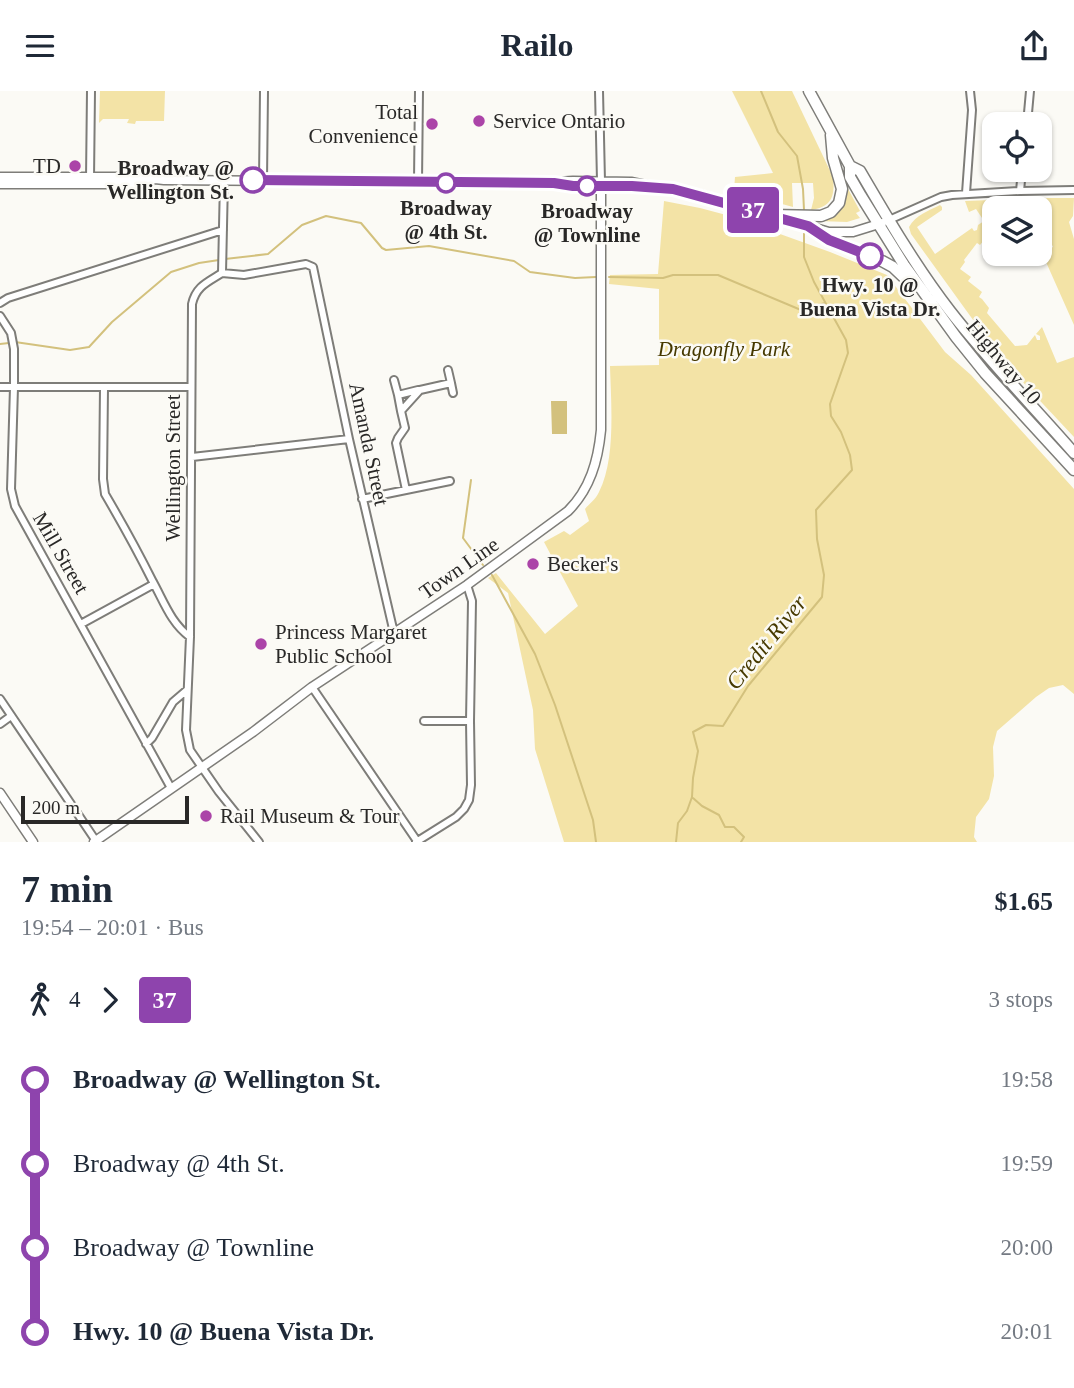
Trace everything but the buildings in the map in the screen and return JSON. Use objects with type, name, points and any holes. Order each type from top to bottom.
[{"type":"highway","name":"Highway 10","points":[[810,91],[850,166],[850,177],[964,328],[1074,453]]},
{"type":"highway","points":[[773,215],[804,220],[827,214],[839,203],[842,189],[833,158],[830,131]]},
{"type":"highway","points":[[804,220],[829,240],[893,267],[931,301]]},
{"type":"highway","name":"Highway 10","points":[[884,223],[904,265],[956,337],[985,373],[1074,470]]},
{"type":"main road","points":[[0,177],[136,184],[159,180],[554,183],[573,186],[601,184],[673,189],[773,215]]},
{"type":"main road","points":[[0,184],[90,181]]},
{"type":"main road","name":"Town Line","points":[[95,841],[253,732],[312,687],[467,585],[568,511],[583,492],[597,462],[601,430],[601,184]]},
{"type":"main road","points":[[804,220],[829,232],[842,233],[884,223]]},
{"type":"main road","points":[[0,793],[33,842]]},
{"type":"street","points":[[90,181],[91,91]]},
{"type":"street","points":[[264,91],[264,180]]},
{"type":"street","points":[[418,182],[419,91]]},
{"type":"street","points":[[599,91],[601,184]]},
{"type":"street","points":[[966,193],[972,110],[970,91]]},
{"type":"street","points":[[1028,112],[1030,91]]},
{"type":"street","points":[[222,274],[224,180]]},
{"type":"street","points":[[1020,191],[1021,182]]},
{"type":"street","points":[[884,223],[941,197],[966,193],[1074,190]]},
{"type":"street","points":[[0,303],[8,298],[223,230]]},
{"type":"street","name":"Amanda Street","points":[[222,274],[244,275],[309,264],[314,269],[362,499],[394,633]]},
{"type":"street","name":"Wellington Street","points":[[222,274],[203,284],[191,304],[190,637],[186,730],[190,750],[201,767],[259,842]]},
{"type":"street","name":"Mill Street","points":[[0,316],[8,327],[14,349],[12,498],[18,514],[82,624],[171,788]]},
{"type":"street","points":[[448,370],[453,393]]},
{"type":"street","points":[[394,380],[405,428],[396,443],[406,489]]},
{"type":"street","points":[[398,395],[451,383]]},
{"type":"street","points":[[0,387],[190,387]]},
{"type":"street","points":[[104,387],[104,491],[170,615],[190,637]]},
{"type":"street","points":[[401,411],[420,390]]},
{"type":"street","points":[[192,457],[349,439]]},
{"type":"street","points":[[362,499],[450,481]]},
{"type":"street","points":[[82,624],[155,584]]},
{"type":"street","points":[[312,687],[417,842],[460,813],[471,792],[472,601],[467,585]]},
{"type":"street","points":[[146,744],[173,702],[187,690]]},
{"type":"street","points":[[0,699],[95,841]]},
{"type":"street","points":[[0,724],[11,716]]},
{"type":"street","points":[[424,721],[470,721]]},
{"type":"green space","points":[[100,91],[165,91],[164,121],[136,121],[135,124],[127,123],[129,119],[103,119],[99,123]]},
{"type":"green space","points":[[732,91],[792,91],[833,177],[833,190],[828,203],[811,210],[814,198],[813,183],[792,183],[793,207],[734,191],[735,177],[773,173]]},
{"type":"green space","points":[[847,187],[860,211],[856,213],[860,218],[847,222],[819,221],[839,210]]},
{"type":"green space","points":[[1052,198],[1074,198],[1073,216],[1069,222],[1074,239],[1074,325],[1048,266],[1052,266]]},
{"type":"green space","points":[[982,200],[982,218],[976,209],[969,212],[965,201]]},
{"type":"green space","name":"Dragonfly Park","points":[[664,201],[730,216],[887,275],[945,352],[971,375],[1074,489],[1074,694],[1063,685],[1049,688],[997,731],[993,747],[994,776],[989,799],[976,817],[974,837],[977,842],[564,842],[535,749],[533,710],[508,593],[488,578],[496,573],[545,634],[578,606],[544,542],[564,531],[570,535],[589,521],[585,509],[599,492],[608,464],[611,431],[610,366],[659,365],[659,289],[609,284],[610,275],[658,274]]},
{"type":"green space","points":[[940,205],[942,207],[942,210],[917,227],[935,254],[972,228],[977,230],[982,222],[982,243],[980,245],[977,243],[960,269],[971,277],[968,281],[982,292],[979,297],[989,308],[987,313],[1015,346],[1027,345],[1035,335],[1037,340],[1040,340],[1040,336],[1036,334],[1042,327],[1057,363],[1074,357],[1074,437],[989,342],[911,234],[909,227],[923,214]]},
{"type":"shaded area","points":[[551,401],[567,401],[567,434],[552,434]]},
{"type":"waterway","name":"Credit River","points":[[761,91],[778,132],[797,156],[804,210]]},
{"type":"waterway","points":[[225,259],[268,254],[302,225],[326,216],[361,223],[386,250],[429,246],[514,261],[530,272],[575,278],[596,277]]},
{"type":"waterway","name":"Credit River","points":[[676,842],[678,823],[687,811],[692,797],[698,751],[693,732],[706,725],[723,726],[748,686],[822,597],[824,575],[817,539],[816,510],[852,470],[850,455],[831,416],[830,404],[848,353],[846,340],[814,282],[804,257],[804,230]]},
{"type":"waterway","points":[[15,342],[70,350],[89,347],[112,322],[171,272],[219,260]]},
{"type":"waterway","points":[[609,277],[718,275],[801,310],[825,303]]},
{"type":"waterway","points":[[0,344],[9,343]]},
{"type":"waterway","points":[[471,480],[463,538],[483,565]]},
{"type":"waterway","points":[[492,575],[535,654],[555,705],[593,820],[596,842]]},
{"type":"waterway","points":[[693,798],[719,815],[725,827],[734,827],[744,837],[741,842]]},
{"type":"bus line","name":"37","points":[[253,180],[554,183],[673,189],[808,226],[829,240],[870,256]]},
{"type":"place","name":"Service Ontario","points":[[479,121]]},
{"type":"place","name":"Total Convenience","points":[[432,124]]},
{"type":"place","name":"TD","points":[[75,166]]},
{"type":"place","name":"Broadway @ Wellington St.","points":[[253,180]]},
{"type":"place","name":"Broadway @ 4th St.","points":[[446,183]]},
{"type":"place","name":"Broadway @ Townline","points":[[587,186]]},
{"type":"place","name":"Hwy. 10 @ Buena Vista Dr.","points":[[870,256]]},
{"type":"place","name":"Becker's","points":[[533,564]]},
{"type":"place","name":"Princess Margaret Public School","points":[[261,644]]},
{"type":"place","name":"Rail Museum & Tour","points":[[206,816]]}]
